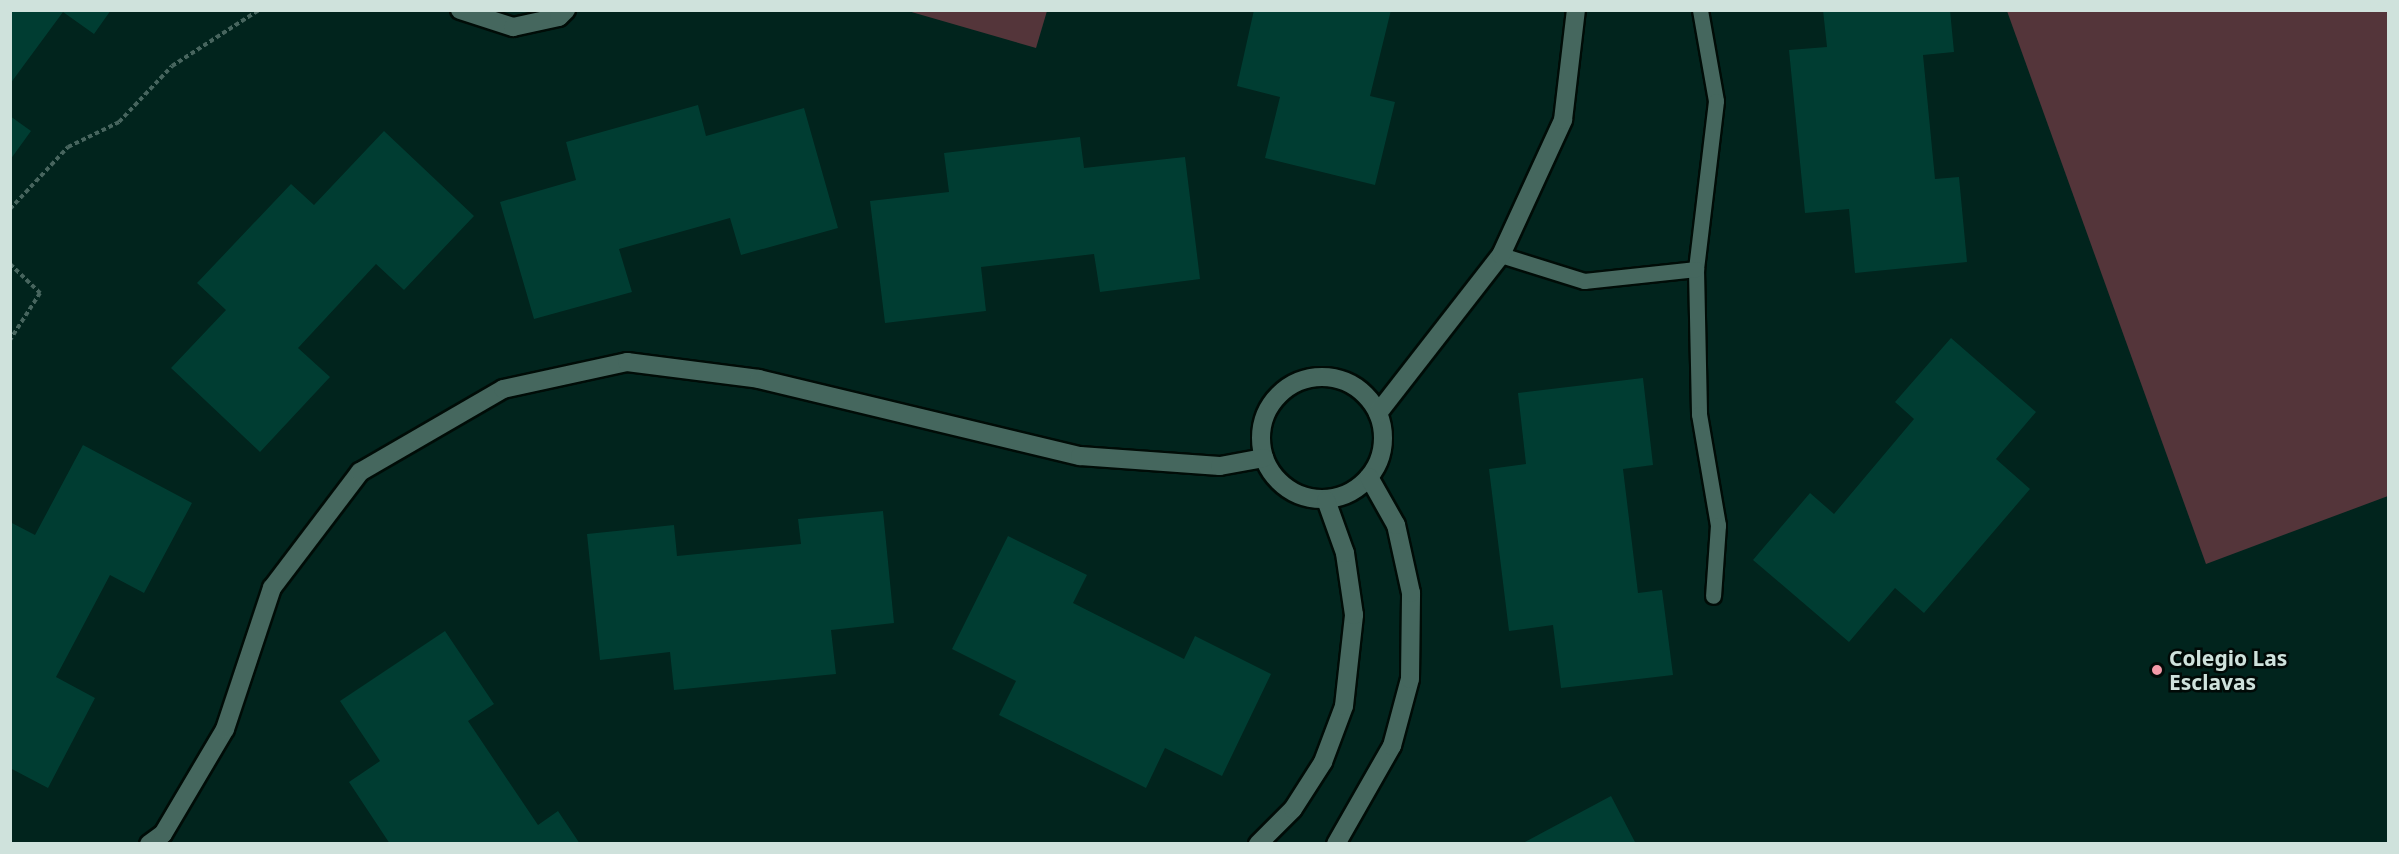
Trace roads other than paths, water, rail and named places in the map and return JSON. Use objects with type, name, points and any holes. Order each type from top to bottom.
[{"type":"street","points":[[460,10],[513,27],[559,17],[566,10]]},
{"type":"street","points":[[1378,413],[1501,255],[1563,120],[1576,10]]},
{"type":"street","points":[[149,843],[163,834],[225,729],[272,588],[354,481],[503,389],[627,362],[759,379],[1080,456],[1220,466],[1264,458]]},
{"type":"street","points":[[1309,378],[1350,383],[1378,413],[1382,446],[1369,477],[1350,493],[1326,500],[1282,484],[1264,458],[1264,417],[1275,399],[1309,378]]},
{"type":"street","points":[[1336,843],[1392,746],[1410,679],[1408,581],[1396,525],[1369,477]]},
{"type":"street","points":[[1258,843],[1293,809],[1323,762],[1352,667],[1351,594],[1345,553],[1326,500]]},
{"type":"lane","points":[[1700,10],[1716,101],[1696,269],[1698,414],[1718,525],[1713,596]]},
{"type":"lane","points":[[1501,255],[1584,281],[1696,269]]},
{"type":"place","name":"Colegio Las Esclavas","points":[[2157,670]]}]
